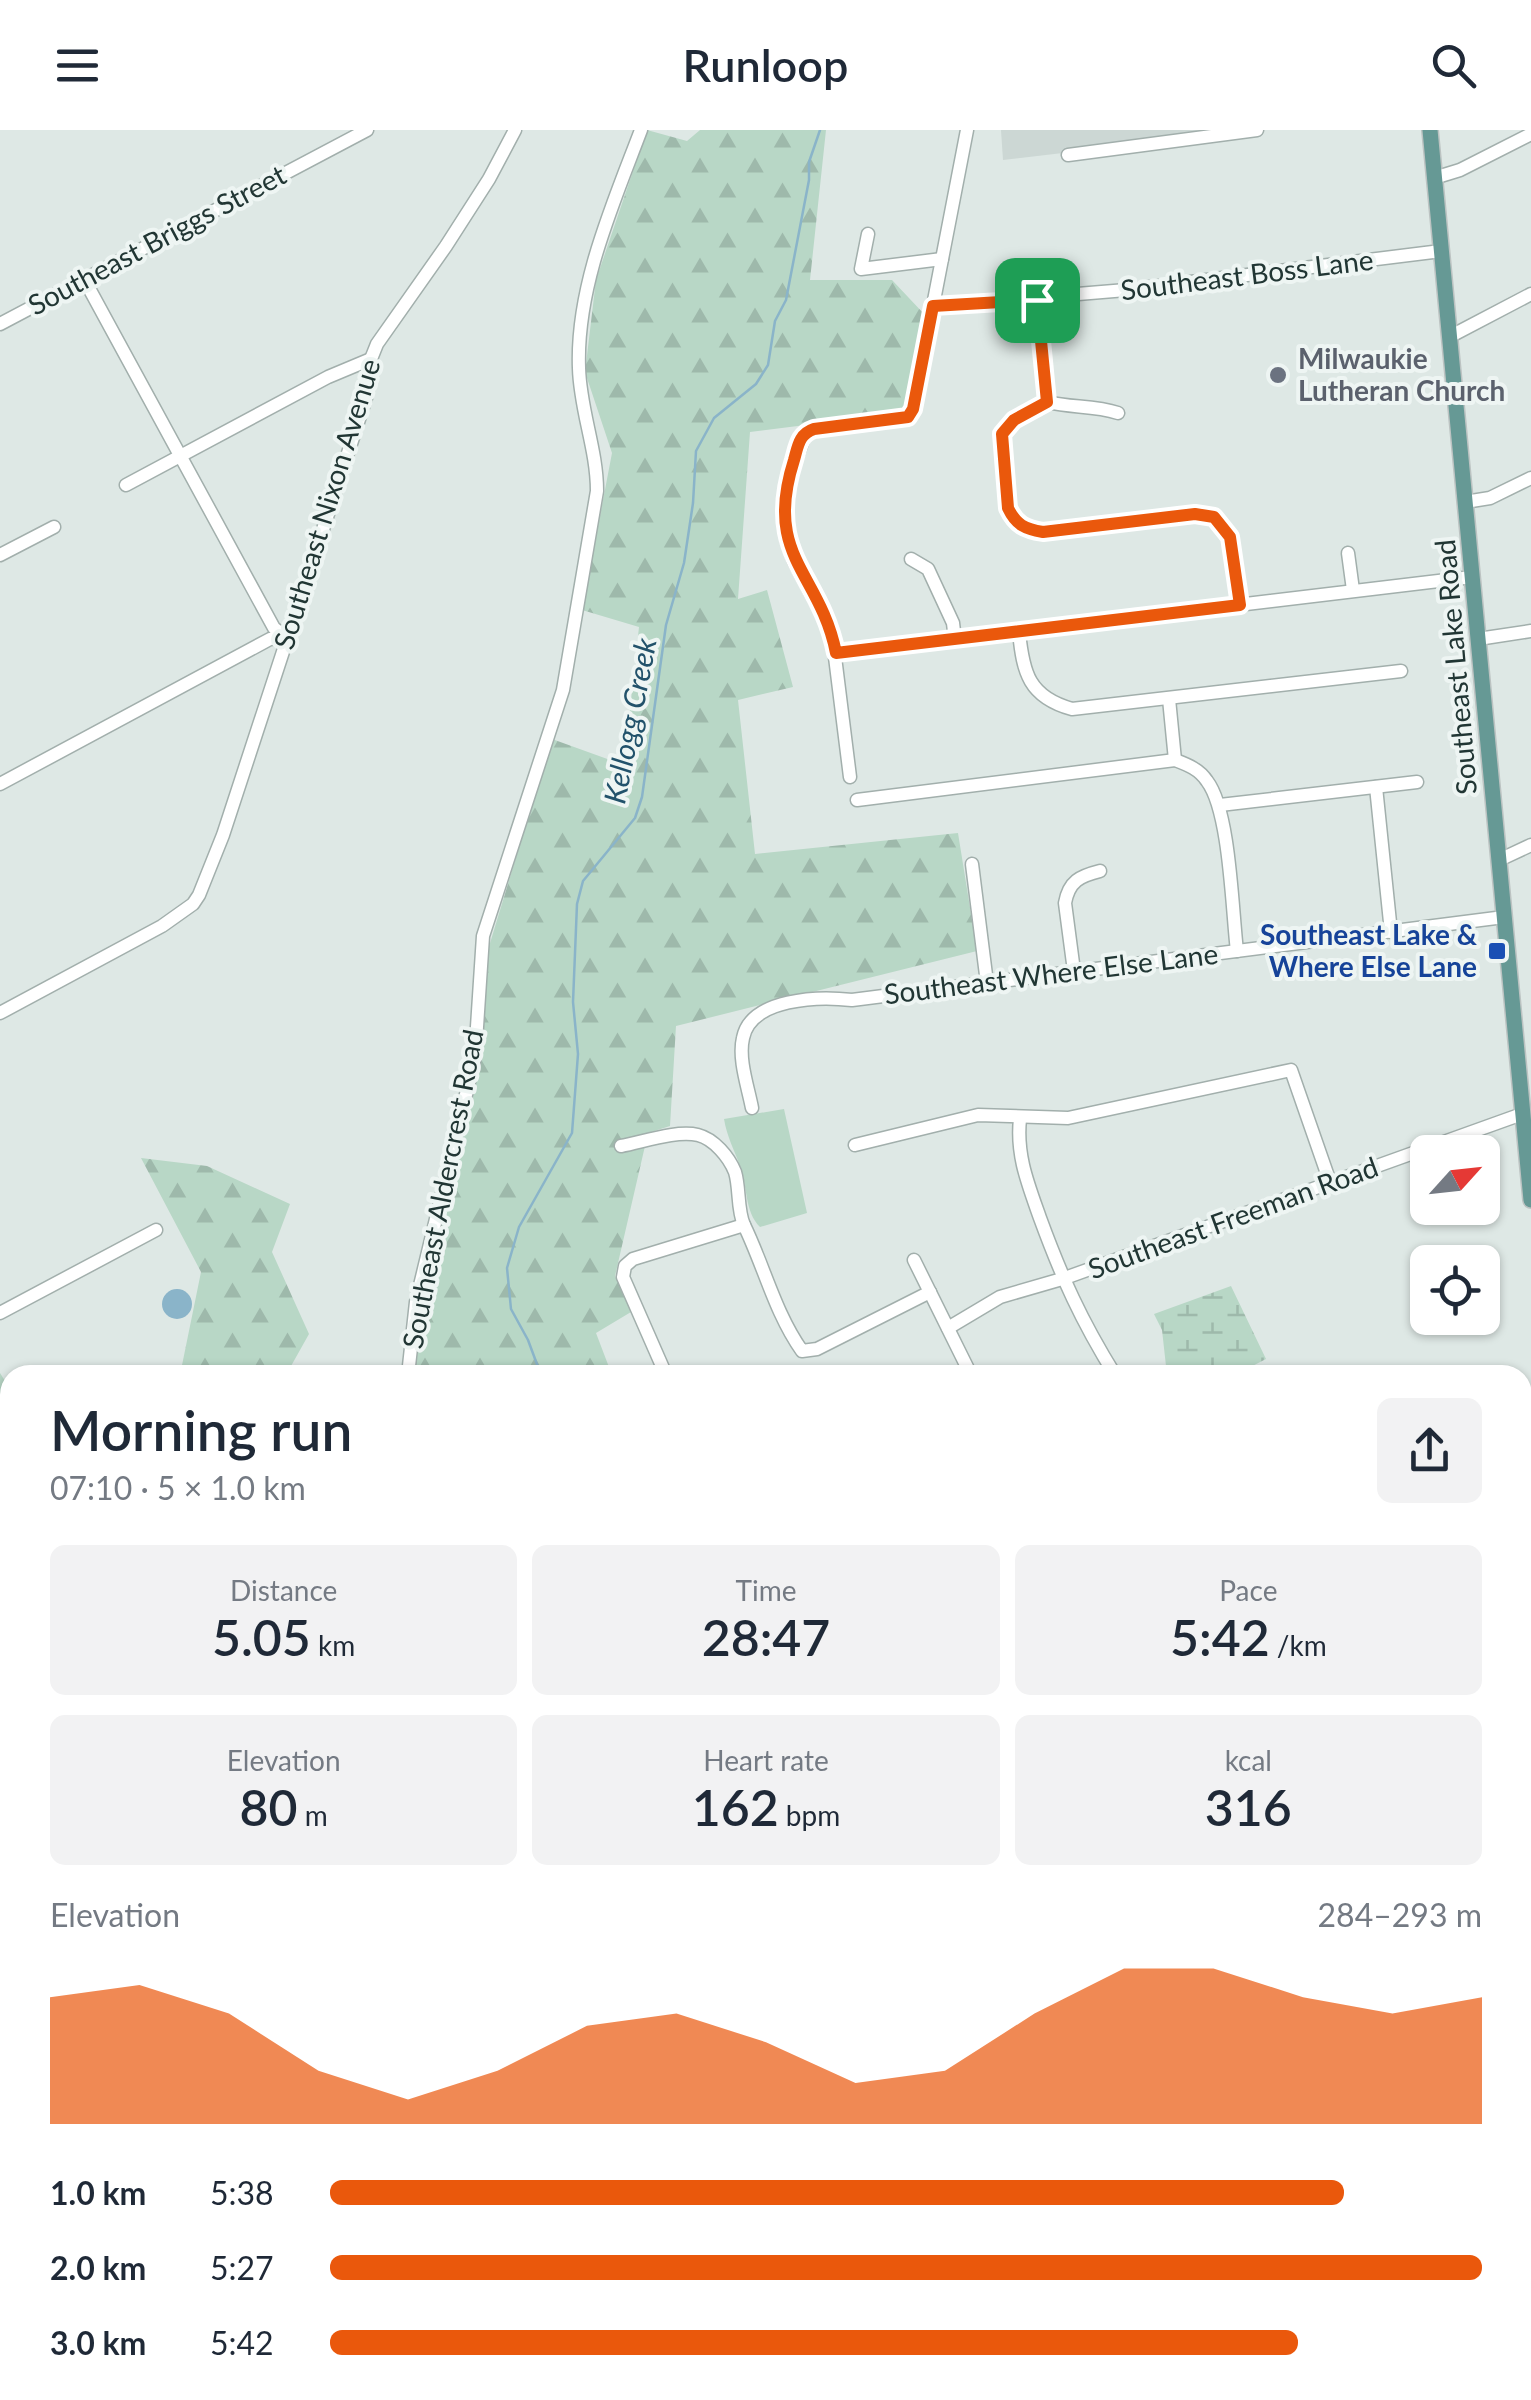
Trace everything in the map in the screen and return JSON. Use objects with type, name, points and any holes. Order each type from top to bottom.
[{"type":"main road","name":"Southeast Lake Road","points":[[1430,130],[1504,917],[1523,1041],[1522,1114],[1531,1200]]},
{"type":"street","name":"Southeast Briggs Street","points":[[0,324],[367,130]]},
{"type":"street","name":"Southeast Nixon Avenue","points":[[0,1012],[162,926],[199,895],[223,835],[366,398],[370,359],[478,196],[515,130]]},
{"type":"street","name":"Southeast Aldercrest Road","points":[[409,1365],[416,1302],[475,1057],[482,936],[568,670],[597,490],[580,379],[581,335],[604,232],[641,130]]},
{"type":"street","points":[[850,777],[836,653],[826,618],[794,561],[787,540],[788,480],[806,432],[908,417],[913,409],[967,130]]},
{"type":"street","points":[[1068,155],[1257,130]]},
{"type":"street","points":[[1434,178],[1460,170],[1531,134]]},
{"type":"street","points":[[868,234],[862,269],[942,259]]},
{"type":"street","name":"Southeast Boss Lane","points":[[933,306],[1037,300],[1441,250]]},
{"type":"street","points":[[84,279],[274,628],[286,637]]},
{"type":"street","points":[[1450,338],[1531,294]]},
{"type":"street","points":[[1037,300],[1047,402]]},
{"type":"street","points":[[126,485],[328,377],[370,359]]},
{"type":"street","points":[[1118,414],[1096,405],[1047,402],[1014,420],[1002,434],[1008,508],[1013,518],[1021,526],[1043,532],[1195,514],[1214,517],[1230,537],[1240,605]]},
{"type":"street","points":[[1465,502],[1485,500],[1531,478]]},
{"type":"street","points":[[0,555],[54,527]]},
{"type":"street","points":[[1348,552],[1353,590]]},
{"type":"street","points":[[911,559],[928,568],[953,624],[956,640]]},
{"type":"street","points":[[836,653],[1472,577]]},
{"type":"street","points":[[1478,639],[1531,631]]},
{"type":"street","points":[[1019,632],[1028,677],[1046,700],[1086,710],[1400,671]]},
{"type":"street","points":[[0,784],[270,640],[286,637]]},
{"type":"street","points":[[1168,698],[1175,760]]},
{"type":"street","points":[[857,800],[1175,760],[1194,767],[1206,778],[1220,805],[1237,950]]},
{"type":"street","points":[[1220,805],[1417,782]]},
{"type":"street","points":[[1376,786],[1390,932]]},
{"type":"street","points":[[1499,860],[1531,845]]},
{"type":"street","points":[[972,864],[987,983]]},
{"type":"street","points":[[1074,971],[1067,894],[1078,878],[1100,871]]},
{"type":"street","name":"Southeast Where Else Lane","points":[[752,1108],[743,1036],[756,1016],[786,1003],[852,1000],[1504,917]]},
{"type":"street","points":[[855,1145],[978,1115],[1068,1118],[1291,1070],[1330,1182]]},
{"type":"street","name":"Southeast Freeman Road","points":[[948,1328],[1000,1297],[1062,1279],[1522,1114]]},
{"type":"street","points":[[1020,1119],[1020,1158],[1062,1279],[1108,1365]]},
{"type":"street","points":[[622,1146],[694,1134],[714,1144],[735,1172],[744,1225],[751,1232],[760,1263],[791,1335],[802,1351],[817,1349],[930,1292]]},
{"type":"street","points":[[662,1365],[623,1277],[625,1266],[633,1259],[744,1225]]},
{"type":"street","points":[[0,1313],[156,1230]]},
{"type":"street","points":[[914,1260],[966,1365]]},
{"type":"shaded area","points":[[1001,130],[1199,130],[1199,137],[1003,160]]},
{"type":"green space","points":[[647,130],[687,141],[700,130],[826,130],[810,280],[892,280],[925,315],[909,403],[901,413],[750,432],[738,599],[767,590],[793,687],[738,700],[755,854],[958,833],[977,951],[676,1026],[670,1126],[648,1133],[615,1276],[631,1312],[596,1333],[608,1365],[414,1365],[414,1346],[482,1036],[484,963],[552,739],[624,765],[639,627],[582,610],[612,453],[585,372],[596,280]]},
{"type":"green space","points":[[784,1109],[807,1213],[760,1227],[751,1214],[724,1119]]},
{"type":"green space","points":[[141,1158],[207,1166],[290,1204],[272,1252],[309,1334],[292,1365],[182,1365],[201,1272]]},
{"type":"green space","points":[[1231,1286],[1266,1359],[1254,1365],[1166,1365],[1162,1330],[1154,1314]]},
{"type":"water","points":[[177,1289],[188,1293],[192,1304],[188,1315],[177,1319],[166,1315],[162,1304],[166,1293]]},
{"type":"waterway","name":"Kellogg Creek","points":[[537,1365],[511,1309],[507,1268],[519,1227],[572,1133],[578,1054],[573,1002],[577,904],[583,881],[635,818],[642,797],[666,625],[684,563],[696,451],[714,418],[756,384],[768,365],[775,321],[786,300],[809,162],[820,130]]},
{"type":"place","name":"Milwaukie Lutheran Church","points":[[1278,375]]},
{"type":"place","name":"Southeast Lake & Where Else Lane","points":[[1497,951]]},
{"type":"route","points":[[1037,300],[1047,402],[1014,420],[1002,434],[1008,508],[1013,518],[1021,526],[1043,532],[1195,514],[1214,517],[1230,537],[1240,605],[836,653],[826,618],[794,561],[787,540],[788,480],[801,438],[814,429],[908,417],[913,409],[933,306],[1037,300]]}]
